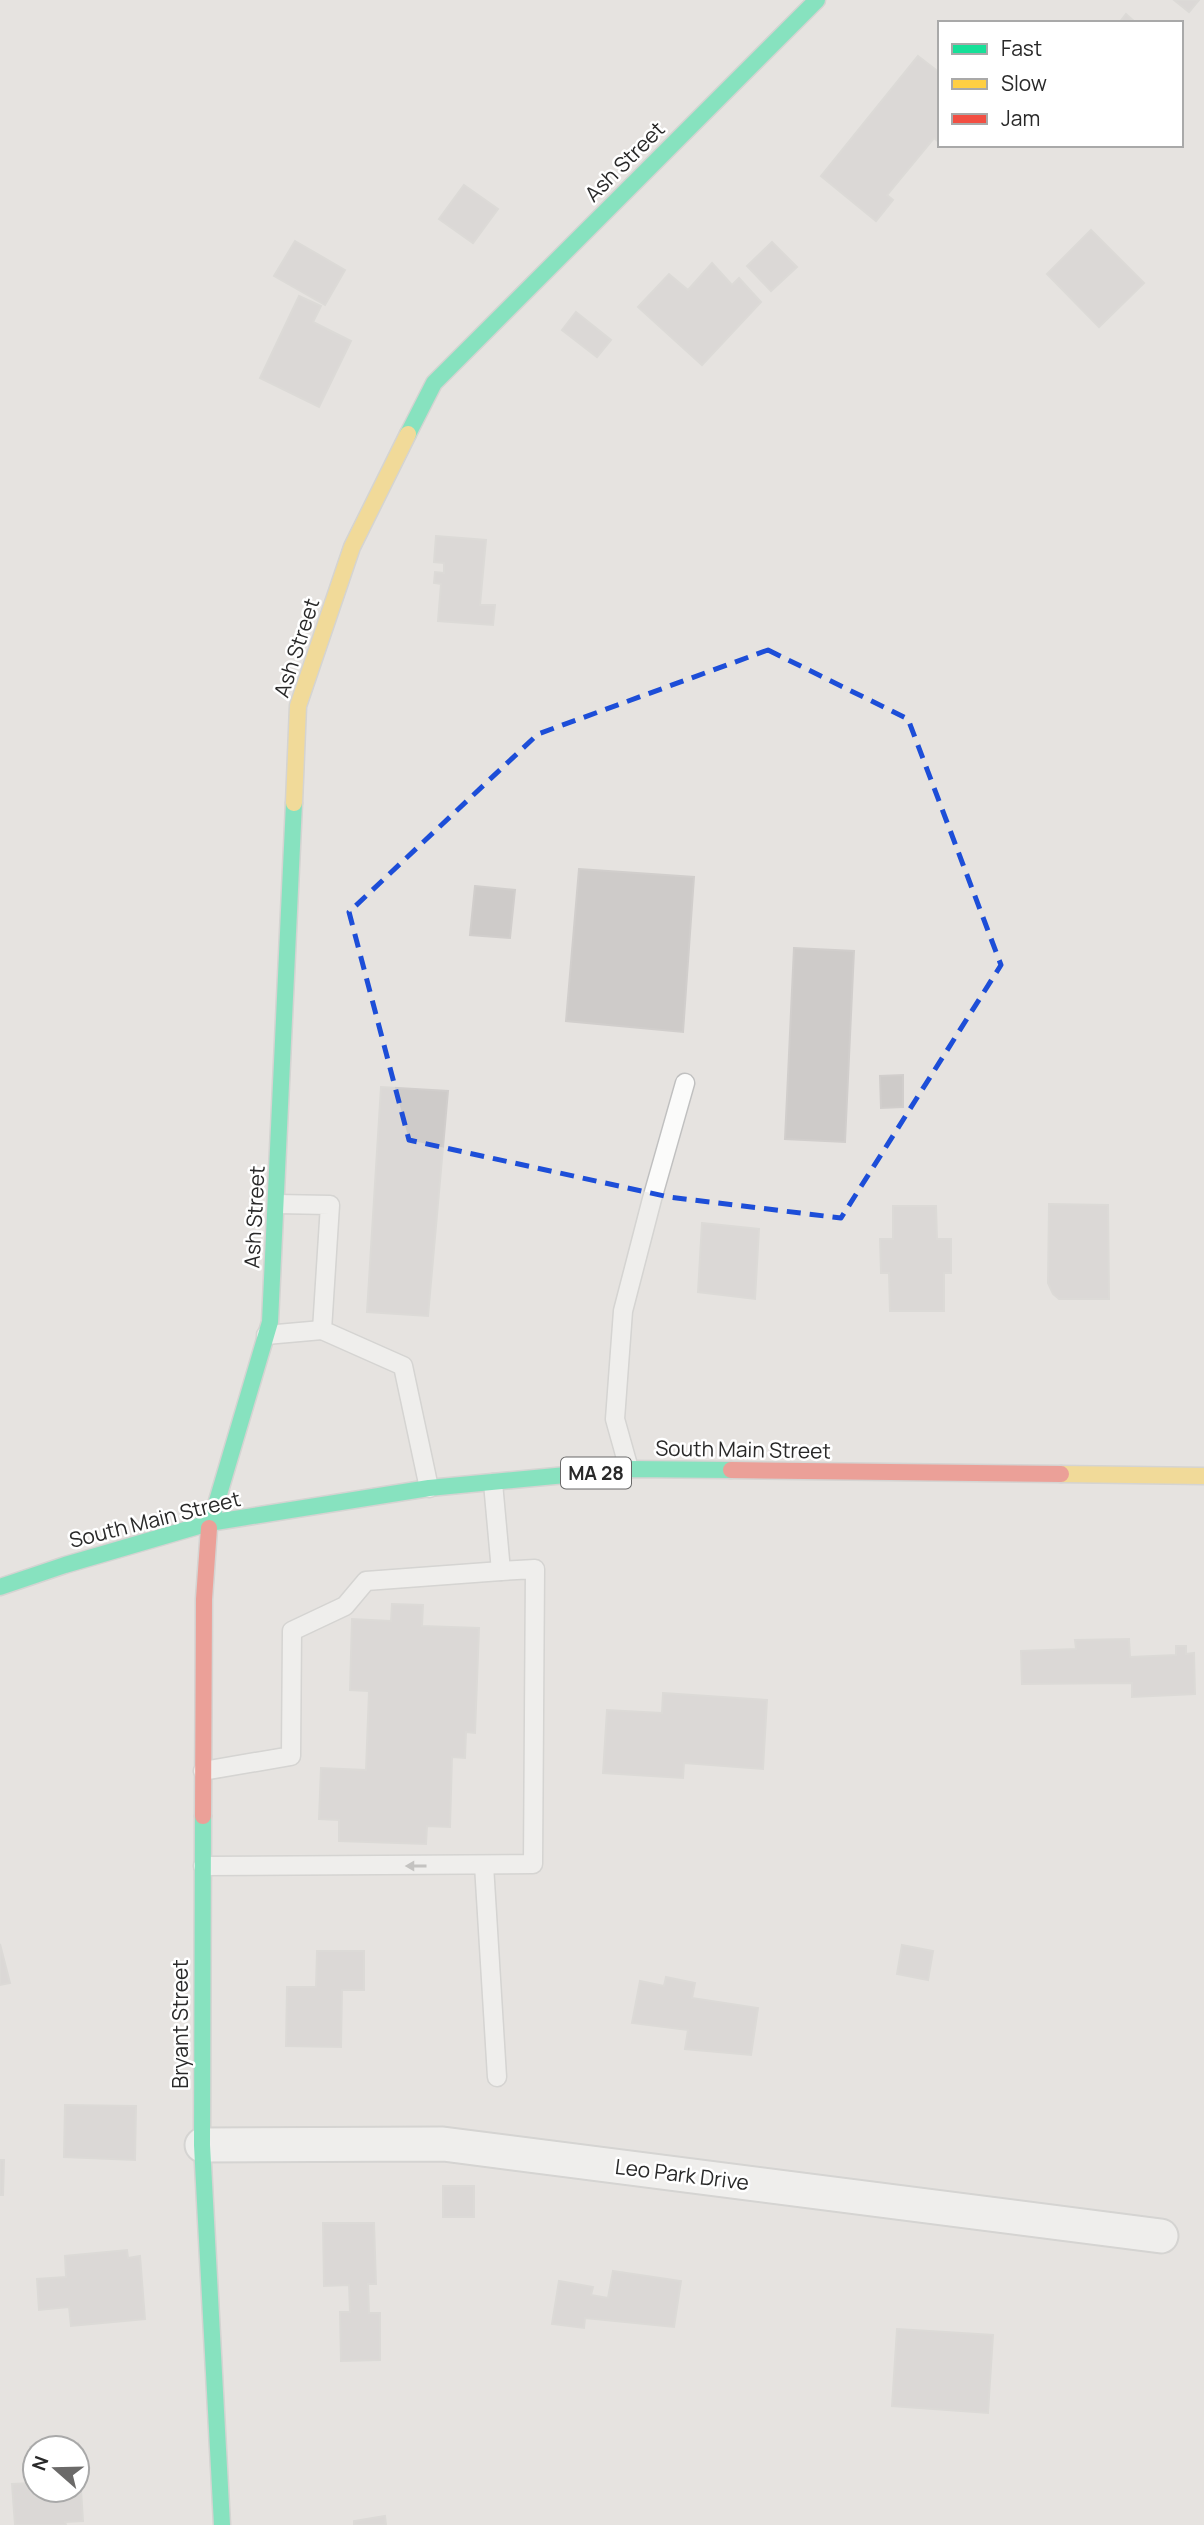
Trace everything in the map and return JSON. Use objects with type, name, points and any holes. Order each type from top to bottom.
[{"type":"street","name":"Ash Street","points":[[209,1523],[270,1322],[278,1204],[298,706],[352,547],[434,383],[817,0]]},
{"type":"street","name":"South Main Street","points":[[0,1587],[209,1523],[429,1488],[629,1469],[1204,1476]]},
{"type":"street","name":"Bryant Street","points":[[209,1523],[204,1599],[202,2145],[222,2525]]},
{"type":"street","name":"Leo Park Drive","points":[[202,2145],[443,2144],[1161,2236]]},
{"type":"lane","points":[[629,1469],[615,1419],[623,1311],[685,1083]]},
{"type":"lane","points":[[278,1204],[330,1205],[322,1330]]},
{"type":"lane","points":[[266,1335],[322,1330],[403,1366],[429,1488]]},
{"type":"lane","points":[[493,1483],[501,1571]]},
{"type":"lane","points":[[203,1772],[291,1756],[292,1631],[345,1606],[366,1581],[535,1569],[533,1864],[203,1866]]},
{"type":"lane","points":[[484,1866],[497,2077]]},
{"type":"highlighted area","points":[[768,650],[908,719],[1001,965],[841,1218],[669,1197],[409,1140],[349,912],[538,734]]},
{"type":"building","points":[[1174,0],[1199,0],[1189,12]]},
{"type":"building","points":[[1126,14],[1134,21],[1121,21]]},
{"type":"building","points":[[918,56],[938,71],[938,141],[934,138],[887,195],[893,200],[876,221],[821,176]]},
{"type":"building","points":[[464,185],[498,209],[473,243],[439,219]]},
{"type":"building","points":[[1091,230],[1144,283],[1099,327],[1047,274]]},
{"type":"building","points":[[295,241],[345,270],[325,305],[274,276]]},
{"type":"building","points":[[772,242],[797,267],[771,291],[747,266]]},
{"type":"building","points":[[712,263],[732,285],[739,278],[761,302],[702,365],[638,307],[669,274],[688,290]]},
{"type":"building","points":[[299,296],[321,306],[313,322],[351,341],[319,407],[260,378]]},
{"type":"building","points":[[576,312],[611,340],[597,357],[562,330]]},
{"type":"building","points":[[436,536],[486,540],[480,605],[495,605],[493,625],[438,621],[441,584],[434,583],[435,572],[444,573],[444,563],[434,562]]},
{"type":"building","points":[[579,869],[694,877],[683,1032],[566,1021]]},
{"type":"building","points":[[475,886],[515,890],[510,938],[470,935]]},
{"type":"building","points":[[794,948],[854,951],[845,1142],[785,1139]]},
{"type":"building","points":[[903,1075],[903,1107],[881,1108],[880,1076]]},
{"type":"building","points":[[381,1087],[448,1091],[428,1316],[367,1312]]},
{"type":"building","points":[[1049,1204],[1108,1205],[1109,1299],[1059,1299],[1053,1294],[1048,1283]]},
{"type":"building","points":[[893,1206],[936,1206],[937,1239],[951,1239],[951,1273],[944,1273],[944,1311],[890,1311],[889,1273],[881,1273],[880,1239],[893,1239]]},
{"type":"building","points":[[702,1223],[759,1229],[755,1299],[698,1292]]},
{"type":"building","points":[[392,1604],[423,1605],[422,1626],[479,1628],[475,1733],[466,1732],[465,1758],[452,1757],[450,1827],[427,1826],[426,1844],[339,1841],[339,1820],[319,1819],[321,1768],[366,1770],[369,1691],[350,1690],[352,1619],[391,1621]]},
{"type":"building","points":[[1129,1639],[1130,1657],[1176,1655],[1176,1646],[1186,1646],[1186,1654],[1194,1653],[1195,1694],[1132,1697],[1132,1683],[1022,1684],[1021,1651],[1076,1649],[1075,1640]]},
{"type":"building","points":[[663,1693],[767,1700],[763,1769],[684,1763],[683,1778],[603,1773],[607,1710],[662,1713]]},
{"type":"building","points":[[0,1944],[10,1983],[0,1985]]},
{"type":"building","points":[[902,1945],[933,1951],[928,1980],[897,1974]]},
{"type":"building","points":[[317,1951],[364,1951],[364,1990],[342,1990],[341,2047],[286,2046],[287,1987],[316,1987]]},
{"type":"building","points":[[666,1977],[695,1983],[692,1998],[758,2008],[751,2055],[685,2049],[688,2030],[632,2023],[640,1981],[664,1986]]},
{"type":"building","points":[[65,2105],[136,2106],[135,2160],[64,2157]]},
{"type":"building","points":[[0,2160],[4,2160],[3,2195],[0,2195]]},
{"type":"building","points":[[443,2186],[474,2186],[474,2217],[443,2217]]},
{"type":"building","points":[[323,2223],[374,2223],[376,2284],[368,2284],[369,2313],[380,2313],[380,2360],[341,2361],[340,2312],[350,2312],[349,2285],[324,2286]]},
{"type":"building","points":[[127,2250],[128,2258],[140,2256],[145,2319],[71,2326],[69,2307],[39,2310],[37,2279],[66,2277],[65,2256]]},
{"type":"building","points":[[613,2271],[681,2281],[674,2327],[585,2318],[584,2328],[552,2324],[559,2281],[593,2287],[591,2295],[608,2298]]},
{"type":"building","points":[[897,2329],[993,2335],[988,2413],[892,2406]]},
{"type":"building","points":[[12,2484],[21,2484],[21,2504],[82,2504],[83,2521],[65,2522],[66,2525],[15,2525]]},
{"type":"building","points":[[385,2516],[386,2525],[354,2525],[354,2521]]},
{"type":"traffic: fast","points":[[408,434],[434,383],[817,0]]},
{"type":"traffic: fast","points":[[209,1528],[270,1322],[294,803]]},
{"type":"traffic: fast","points":[[0,1587],[209,1523],[429,1488],[629,1469],[731,1470]]},
{"type":"traffic: fast","points":[[203,1816],[202,2145],[222,2525]]},
{"type":"traffic: slow","points":[[294,803],[298,706],[352,547],[408,434]]},
{"type":"traffic: slow","points":[[1061,1474],[1204,1476]]},
{"type":"traffic: jam","points":[[731,1470],[1061,1474]]},
{"type":"traffic: jam","points":[[203,1816],[204,1599],[209,1528]]}]
